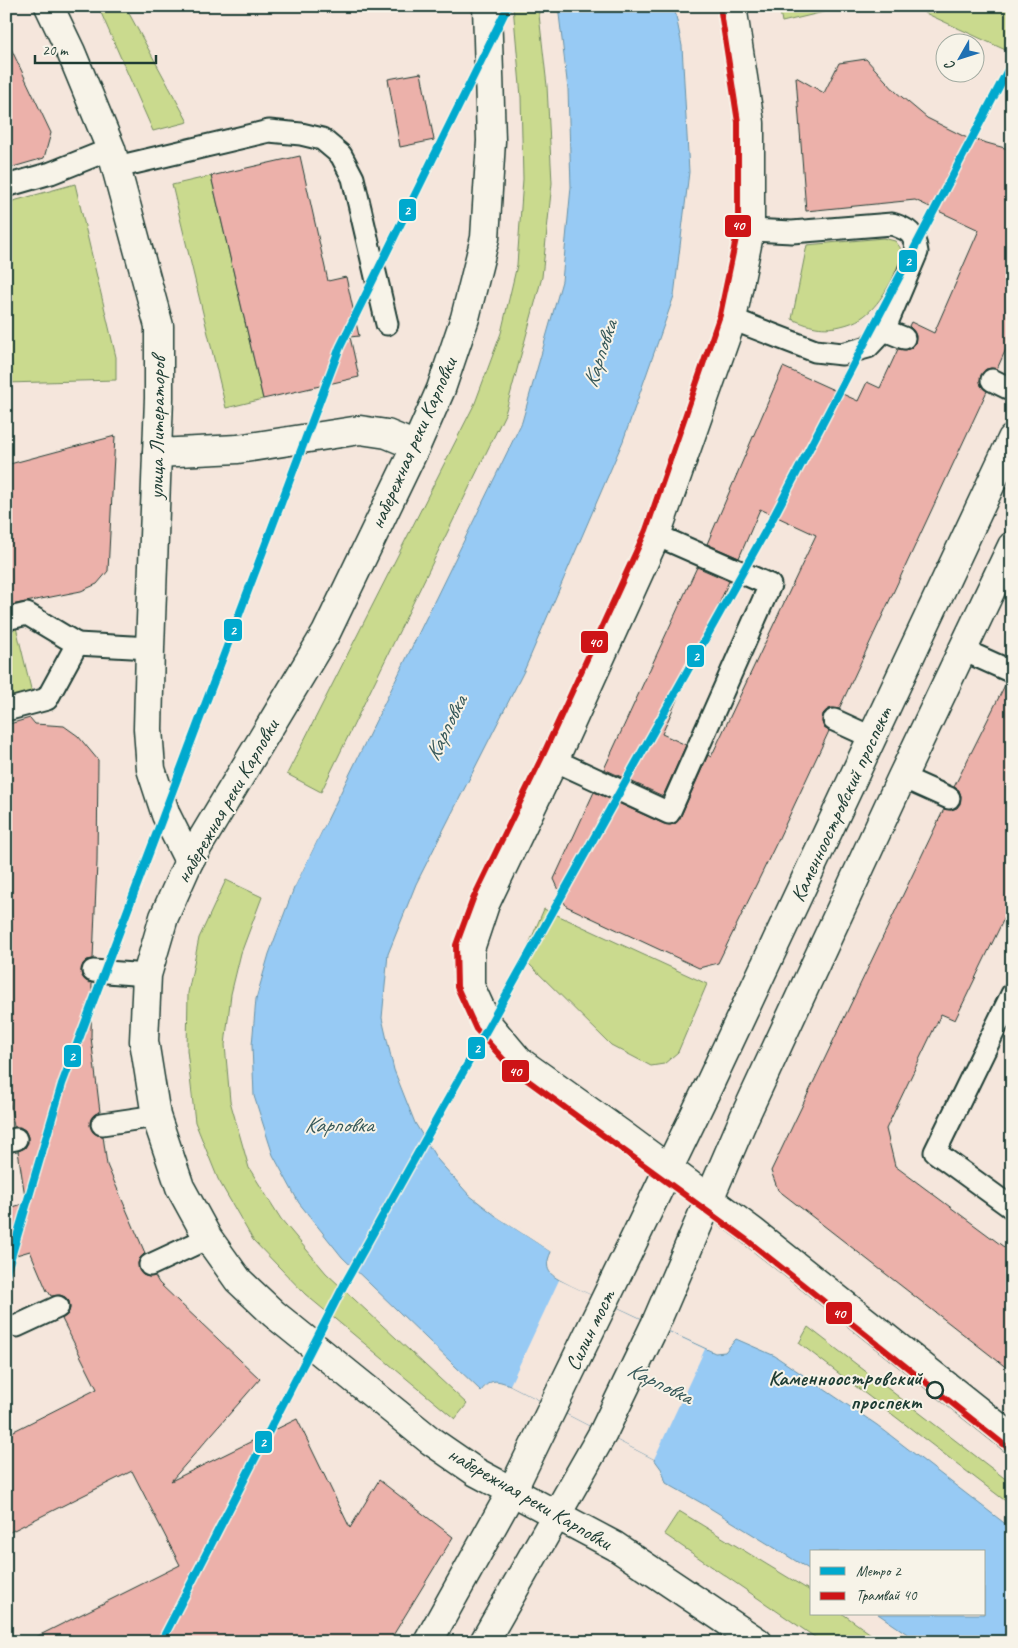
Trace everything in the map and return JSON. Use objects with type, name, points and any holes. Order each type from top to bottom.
[{"type":"street","name":"улица Литераторов","points":[[49,6],[71,52],[114,158],[159,326],[148,729],[151,769],[166,815],[188,861]]},
{"type":"street","name":"набережная реки Карповки","points":[[487,6],[491,141],[485,238],[465,318],[441,389],[416,446],[326,633],[188,861],[164,917],[147,975],[144,1041],[156,1116],[180,1187],[208,1238],[238,1280],[274,1314],[431,1441],[476,1472],[614,1546],[758,1642]]},
{"type":"street","points":[[732,6],[750,123],[750,230],[732,319],[656,534],[554,760],[485,904],[470,948],[470,986],[487,1023],[519,1061],[709,1198],[1012,1438]]},
{"type":"street","points":[[157,453],[238,449],[360,430],[387,434],[416,446]]},
{"type":"street","name":"Каменноостровский проспект","points":[[668,1168],[732,1037],[1012,439]]},
{"type":"street","name":"Каменноостровский проспект","points":[[709,1198],[748,1109],[902,777],[1012,546]]},
{"type":"street","name":"Силин мост","points":[[512,1491],[668,1168]]},
{"type":"street","points":[[484,1642],[603,1433],[655,1325],[709,1198]]},
{"type":"street","points":[[428,1642],[512,1491]]},
{"type":"lane","points":[[6,186],[114,158],[269,131],[301,134],[322,139],[342,155],[353,178],[387,324]]},
{"type":"lane","points":[[732,319],[816,351],[842,354],[868,346],[884,330],[917,252],[915,239],[906,229],[892,224],[792,232],[750,230]]},
{"type":"lane","points":[[884,330],[904,338]]},
{"type":"lane","points":[[992,380],[1012,390]]},
{"type":"lane","points":[[554,760],[669,813],[740,675],[770,585],[656,534]]},
{"type":"lane","points":[[6,619],[27,614],[77,644],[150,648]]},
{"type":"lane","points":[[6,710],[47,699],[77,644]]},
{"type":"lane","points":[[964,650],[1012,672]]},
{"type":"lane","points":[[834,720],[871,737]]},
{"type":"lane","points":[[902,777],[949,798]]},
{"type":"lane","points":[[93,971],[147,975]]},
{"type":"lane","points":[[1012,994],[935,1152],[1012,1208]]},
{"type":"lane","points":[[102,1124],[156,1116]]},
{"type":"lane","points":[[150,1265],[208,1238]]},
{"type":"lane","points":[[17,1326],[58,1307]]},
{"type":"green space","points":[[98,6],[125,6],[188,122],[153,131]]},
{"type":"green space","points":[[513,6],[538,6],[547,86],[552,183],[542,277],[505,414],[321,792],[287,774],[475,403],[501,333],[517,265],[523,179],[521,97]]},
{"type":"green space","points":[[779,6],[849,6],[782,22]]},
{"type":"green space","points":[[910,6],[1012,6],[1012,53],[986,41],[986,32],[966,32]]},
{"type":"green space","points":[[211,176],[263,399],[226,408],[172,185]]},
{"type":"green space","points":[[75,184],[116,357],[116,380],[6,383],[6,203]]},
{"type":"green space","points":[[883,238],[895,241],[902,251],[902,260],[887,288],[871,310],[857,321],[826,328],[806,325],[792,319],[807,245]]},
{"type":"green space","points":[[16,627],[32,693],[6,699],[6,629]]},
{"type":"green space","points":[[226,880],[262,897],[241,953],[231,994],[225,1045],[230,1101],[249,1168],[281,1219],[326,1273],[467,1404],[455,1419],[305,1294],[253,1240],[218,1179],[195,1122],[187,1050],[188,993],[199,938]]},
{"type":"green space","points":[[544,909],[707,984],[678,1052],[664,1064],[651,1066],[611,1045],[523,958]]},
{"type":"green space","points":[[808,1327],[1012,1484],[1012,1506],[799,1343]]},
{"type":"green space","points":[[679,1511],[810,1591],[810,1616],[846,1616],[882,1642],[822,1642],[664,1534]]},
{"type":"water","name":"Карповка","points":[[558,6],[674,6],[682,46],[689,172],[674,296],[623,441],[524,671],[416,884],[388,954],[382,1018],[394,1070],[415,1123],[437,1159],[469,1195],[496,1216],[551,1252],[548,1259],[548,1270],[555,1277],[715,1353],[725,1352],[736,1339],[775,1356],[877,1425],[1012,1529],[1012,1642],[919,1642],[881,1616],[986,1616],[986,1550],[810,1550],[810,1570],[666,1483],[662,1470],[654,1459],[510,1385],[494,1381],[481,1391],[342,1257],[299,1203],[273,1155],[254,1096],[252,1045],[256,999],[269,954],[294,888],[522,422],[562,281],[571,187],[568,89]]},
{"type":"pier","points":[[325,819],[327,820],[294,888],[292,887]]},
{"type":"pier","points":[[497,1214],[552,1250],[551,1252],[496,1216]]},
{"type":"pier","points":[[559,1280],[705,1349],[654,1459],[510,1385]]},
{"type":"building","points":[[6,38],[51,133],[44,158],[6,169]]},
{"type":"building","points":[[866,59],[896,92],[927,118],[965,137],[1012,150],[1012,336],[997,369],[986,369],[981,375],[981,386],[987,391],[839,709],[832,708],[823,714],[822,722],[824,728],[829,731],[718,963],[699,968],[566,906],[554,879],[594,792],[664,824],[676,823],[680,818],[708,755],[711,757],[816,535],[760,509],[739,558],[707,544],[783,367],[858,401],[867,382],[880,388],[898,349],[906,350],[915,343],[916,336],[909,326],[911,322],[934,333],[979,230],[915,200],[806,211],[796,77],[824,93],[839,63]]},
{"type":"building","points":[[421,73],[434,140],[400,147],[388,79]]},
{"type":"building","points":[[300,156],[328,281],[346,277],[359,336],[350,337],[359,377],[263,399],[211,176]]},
{"type":"building","points":[[115,436],[108,571],[97,584],[81,591],[6,606],[6,465]]},
{"type":"building","points":[[697,567],[729,581],[662,734],[686,745],[663,796],[604,769]]},
{"type":"building","points":[[1006,683],[1012,684],[1012,902],[955,1020],[941,1014],[886,1129],[895,1166],[1012,1253],[1012,1372],[778,1190],[771,1171],[944,809],[951,810],[957,808],[960,804],[961,796],[959,790],[954,787]]},
{"type":"building","points":[[30,718],[35,724],[64,726],[78,736],[98,760],[97,862],[93,959],[87,960],[83,964],[81,971],[86,981],[92,983],[91,1037],[100,1112],[94,1115],[90,1125],[93,1132],[103,1136],[107,1165],[145,1253],[138,1263],[139,1270],[143,1275],[155,1276],[159,1283],[260,1379],[171,1481],[297,1419],[350,1528],[379,1480],[453,1537],[389,1642],[26,1642],[180,1565],[132,1471],[6,1534],[6,1435],[97,1389],[62,1319],[68,1314],[70,1308],[69,1301],[60,1295],[51,1296],[47,1291],[30,1251],[6,1258],[6,1209],[26,1203],[18,1151],[25,1148],[28,1143],[28,1137],[25,1130],[20,1127],[14,1127],[6,1079],[6,725]]},
{"type":"metro line","name":"2","points":[[6,1274],[62,1084],[340,347],[508,6]]},
{"type":"metro line","name":"2","points":[[161,1642],[344,1285],[774,516],[1012,62]]},
{"type":"tram line","name":"40","points":[[720,6],[738,122],[738,229],[720,315],[646,530],[543,755],[473,899],[456,945],[457,987],[476,1029],[512,1069],[748,1241],[1012,1451]]},
{"type":"place","name":"Каменноостровский проспект","points":[[935,1390]]}]
